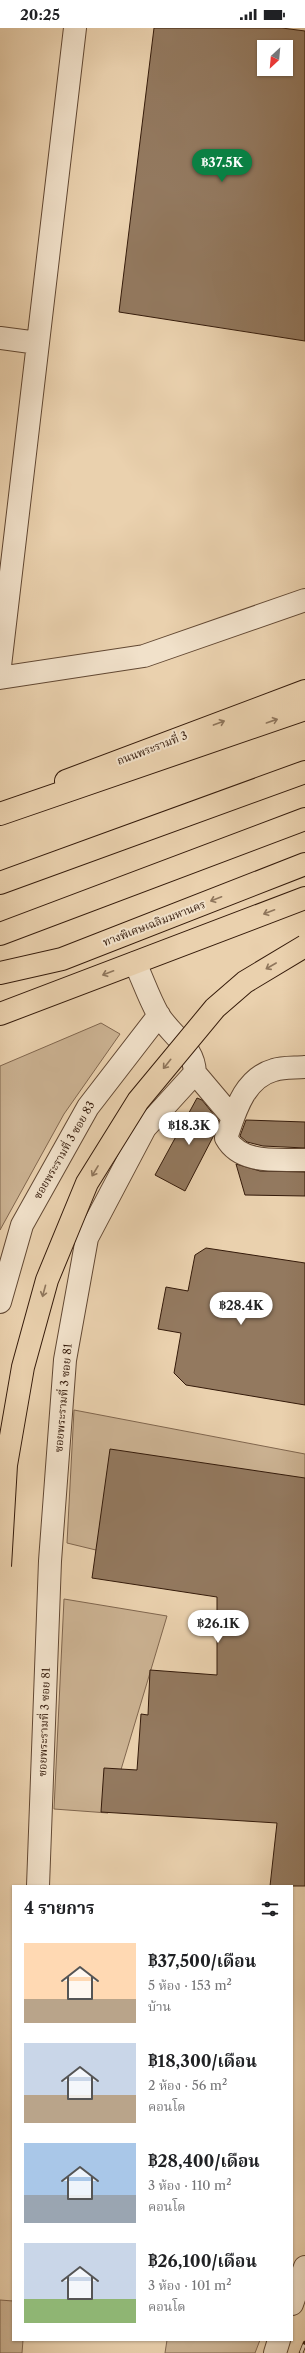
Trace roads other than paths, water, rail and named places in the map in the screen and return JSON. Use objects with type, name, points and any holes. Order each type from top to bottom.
[{"type":"main road","name":"ถนนพระรามที่ 3","points":[[2,811],[130,756],[305,691]]},
{"type":"main road","points":[[2,811],[305,709]]},
{"type":"main road","points":[[0,871],[63,852],[305,764]]},
{"type":"main road","points":[[0,883],[305,772]]},
{"type":"main road","points":[[0,935],[305,819]]},
{"type":"main road","points":[[0,935],[305,827]]},
{"type":"main road","name":"ทางพิเศษเฉลิมมหานคร","points":[[0,973],[62,959],[305,864]]},
{"type":"main road","points":[[0,1014],[305,898]]},
{"type":"main road","points":[[0,1566],[6,1465],[23,1367],[47,1280],[87,1183],[138,1101],[214,1008],[245,982],[305,946]]},
{"type":"main road","points":[[0,987],[62,959]]},
{"type":"street","points":[[0,666],[75,28]]},
{"type":"street","points":[[0,338],[38,343]]},
{"type":"street","points":[[0,678],[144,656],[305,600]]},
{"type":"street","points":[[135,963],[159,1015],[189,1049],[194,1063],[195,1073],[233,1118]]},
{"type":"street","name":"ซอยพระรามที่ 3 ซอย 83","points":[[0,1302],[22,1225],[88,1107],[159,1015]]},
{"type":"street","points":[[305,1067],[274,1069],[257,1077],[242,1097],[226,1138],[232,1148],[245,1157],[305,1160]]},
{"type":"street","name":"ซอยพระรามที่ 3 ซอย 81","points":[[38,1885],[50,1561],[65,1360],[87,1238],[145,1128],[195,1073]]},
{"type":"street","points":[[293,2260],[305,2262]]},
{"type":"street","points":[[293,2301],[305,2267]]},
{"type":"street","points":[[275,2353],[279,2341]]},
{"type":"railway","points":[[301,2353],[305,2343]]}]
